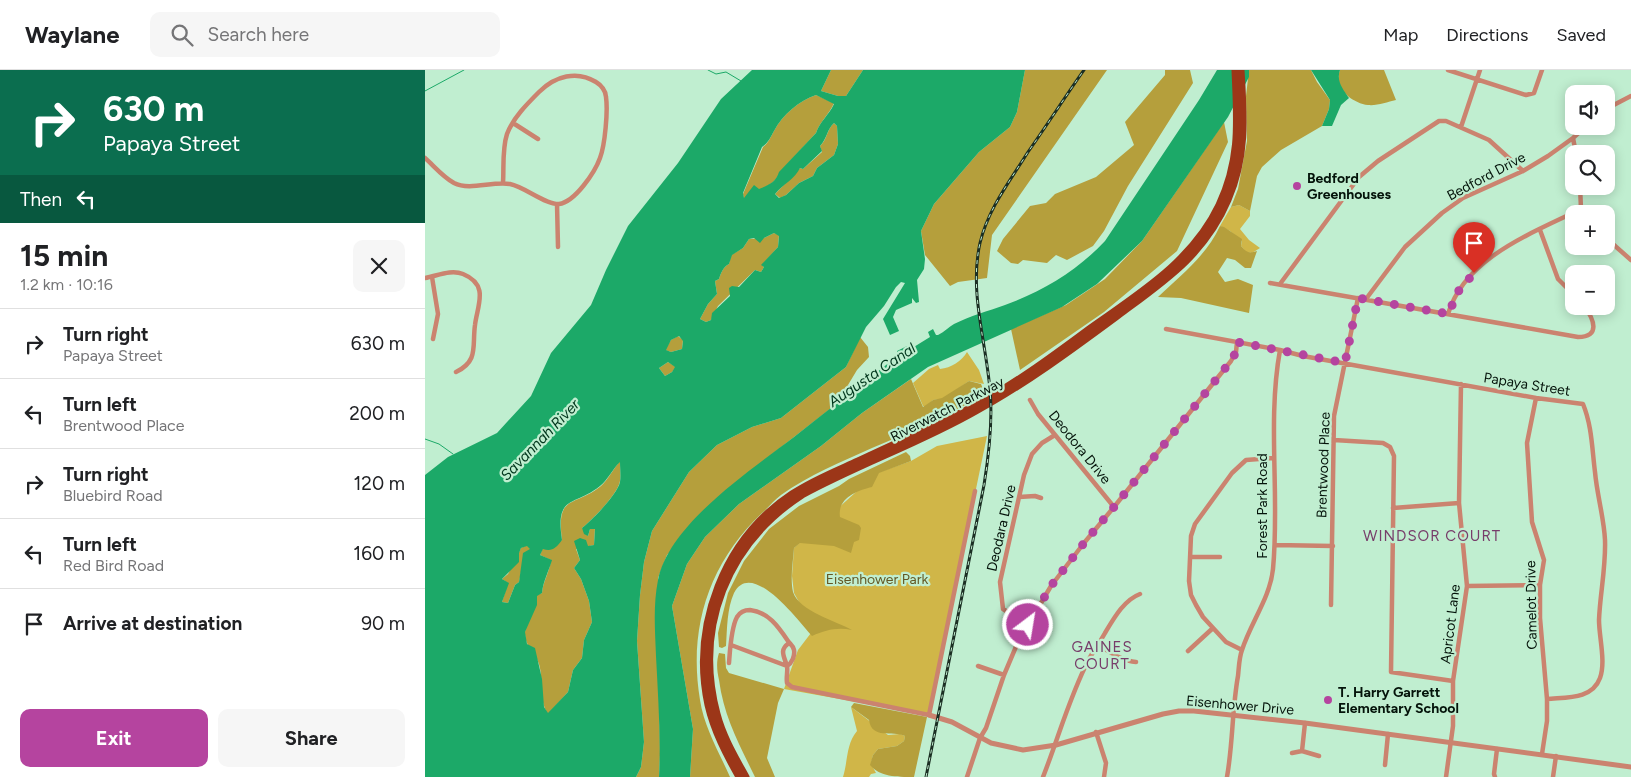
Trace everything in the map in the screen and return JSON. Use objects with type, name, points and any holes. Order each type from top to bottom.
[{"type":"main road","name":"Riverwatch Parkway","points":[[1034,373],[1155,281],[1192,247],[1211,220],[1226,187],[1237,148],[1238,127],[1235,70]]},
{"type":"main road","name":"Riverwatch Parkway","points":[[746,777],[724,735],[716,708],[710,673],[711,644],[715,611],[719,597],[734,565],[747,546],[783,508],[802,495],[974,409],[1034,373],[1178,270],[1203,243],[1221,216],[1234,183],[1242,151],[1244,118],[1241,70]]},
{"type":"main road","name":"Riverwatch Parkway","points":[[739,777],[713,723],[703,668],[705,634],[709,614],[721,578],[735,551],[758,522],[781,502],[804,487],[974,409]]},
{"type":"street","points":[[1448,70],[1526,95],[1534,93],[1542,70]]},
{"type":"street","points":[[1461,127],[1480,70]]},
{"type":"street","points":[[425,158],[456,184],[467,186],[503,183],[521,187],[547,201],[557,204],[566,201],[576,195],[599,162],[602,151],[607,97],[604,90],[595,80],[585,75],[566,75],[554,80],[541,90],[513,123],[506,141],[503,183]]},
{"type":"street","points":[[1615,104],[1631,96]]},
{"type":"street","points":[[1280,284],[1359,177],[1378,161],[1439,121],[1446,121],[1489,140],[1523,171]]},
{"type":"street","points":[[513,123],[538,139]]},
{"type":"street","name":"Bedford Drive","points":[[1366,299],[1405,247],[1442,213],[1463,198],[1523,171],[1548,156],[1576,135]]},
{"type":"street","points":[[1573,138],[1574,145]]},
{"type":"street","points":[[557,204],[558,247]]},
{"type":"street","points":[[1449,314],[1456,294],[1466,281],[1487,261],[1502,250],[1565,217]]},
{"type":"street","points":[[1541,230],[1558,279],[1565,286]]},
{"type":"street","points":[[1615,246],[1631,260]]},
{"type":"street","points":[[425,278],[449,273],[460,273],[473,281],[480,294],[481,301],[475,326],[473,354],[465,366],[455,372]]},
{"type":"street","points":[[432,277],[438,314],[433,339]]},
{"type":"street","points":[[1270,283],[1578,337],[1587,337],[1592,334],[1594,325],[1590,315]]},
{"type":"street","name":"Brentwood Place","points":[[1331,605],[1334,416],[1358,298]]},
{"type":"street","name":"Papaya Street","points":[[1166,329],[1536,398],[1583,404],[1589,417],[1605,540],[1599,620],[1602,654],[1600,678],[1591,690],[1581,695],[1569,698],[1547,699]]},
{"type":"street","points":[[967,777],[980,738],[986,728],[1004,675],[1018,642],[1051,586],[1231,361],[1236,352],[1237,342]]},
{"type":"street","name":"Forest Park Road","points":[[1227,777],[1231,755],[1233,706],[1241,650],[1269,590],[1273,571],[1275,545],[1273,458],[1276,371],[1280,350]]},
{"type":"street","name":"Apricot Lane","points":[[1446,777],[1453,726],[1453,681],[1467,586],[1459,503],[1461,384]]},
{"type":"street","name":"Camelot Drive","points":[[1536,398],[1527,443],[1532,522],[1544,560],[1540,585],[1540,618],[1547,721],[1542,754]]},
{"type":"street","name":"Deodora Drive","points":[[1030,400],[1038,414],[1114,507]]},
{"type":"street","name":"Deodara Drive","points":[[1028,625],[1003,609],[1000,582],[1024,475],[1032,454],[1042,443],[1055,434]]},
{"type":"street","points":[[1334,440],[1383,443],[1391,446],[1394,456],[1391,672],[1453,681]]},
{"type":"street","points":[[1241,650],[1226,642],[1203,617],[1191,595],[1189,581],[1191,536],[1195,524],[1232,473],[1246,460],[1273,458]]},
{"type":"street","points":[[929,715],[975,491]]},
{"type":"street","points":[[1019,497],[1035,496],[1041,498]]},
{"type":"street","points":[[1393,508],[1459,503]]},
{"type":"street","points":[[1275,545],[1333,546]]},
{"type":"street","points":[[1190,557],[1220,557]]},
{"type":"street","points":[[1467,586],[1540,585]]},
{"type":"street","points":[[1043,777],[1089,658],[1114,619],[1132,597],[1140,594]]},
{"type":"street","points":[[729,663],[737,618],[743,611],[748,610],[761,612],[782,631],[794,649],[794,656],[791,663],[787,666]]},
{"type":"street","points":[[1187,651],[1213,628]]},
{"type":"street","points":[[787,666],[782,652],[789,643]]},
{"type":"street","points":[[731,645],[787,666]]},
{"type":"street","points":[[1099,645],[1123,659],[1136,662]]},
{"type":"street","name":"Eisenhower Drive","points":[[787,666],[787,683],[792,687],[929,715],[952,722],[991,744],[1023,750],[1056,745],[1096,732],[1179,711],[1305,722],[1631,768]]},
{"type":"street","points":[[979,666],[1004,675]]},
{"type":"street","points":[[1302,751],[1305,722]]},
{"type":"street","points":[[1096,732],[1105,763],[1104,777]]},
{"type":"street","points":[[1385,765],[1388,734]]},
{"type":"street","points":[[1495,775],[1497,749]]},
{"type":"street","points":[[1292,753],[1302,751],[1319,756]]},
{"type":"street","points":[[1553,777],[1556,756]]},
{"type":"green space","points":[[1239,205],[1250,211],[1250,216],[1240,229],[1249,240],[1260,248],[1252,253],[1246,252],[1241,246],[1242,241],[1230,231],[1220,226],[1231,207]]},
{"type":"green space","points":[[967,352],[979,370],[984,384],[969,381],[942,399],[933,400],[925,407],[923,406],[913,383],[929,369],[938,365],[940,369],[956,364]]},
{"type":"green space","name":"Eisenhower Park","points":[[987,436],[929,715],[784,689],[798,650],[814,629],[794,593],[792,576],[794,548],[877,473],[911,461],[937,446]]},
{"type":"green space","points":[[851,707],[888,735],[900,734],[905,736],[904,741],[897,746],[878,749],[873,755],[871,764],[876,773],[871,774],[869,777],[843,777],[849,747],[857,731]]},
{"type":"shaded area","points":[[831,70],[863,70],[846,96],[838,96],[821,91]]},
{"type":"shaded area","points":[[1025,70],[1107,70],[992,235],[987,278],[958,282],[950,286],[925,255],[921,231],[934,204],[979,152],[1010,127],[1017,112]]},
{"type":"shaded area","points":[[1165,70],[1190,70],[1193,83],[1128,186],[1104,231],[1093,246],[1067,260],[1056,255],[1047,263],[1023,260],[1018,264],[1011,263],[997,251],[1003,239],[1030,206],[1046,203],[1055,194],[1096,177],[1134,145],[1125,122],[1165,75]]},
{"type":"shaded area","points":[[1249,70],[1311,70],[1330,100],[1329,109],[1322,126],[1281,150],[1262,167],[1257,176],[1250,211],[1239,205],[1231,207],[1238,189],[1247,141],[1246,96]]},
{"type":"shaded area","points":[[1340,70],[1384,70],[1396,100],[1368,105],[1350,98],[1339,83]]},
{"type":"shaded area","points":[[816,95],[834,103],[816,133],[774,181],[744,199],[743,194],[763,147],[782,119],[792,109]]},
{"type":"shaded area","points":[[1224,122],[1228,142],[1177,251],[1104,312],[1020,370],[1011,329],[1066,305],[1105,279],[1142,241]]},
{"type":"shaded area","points":[[834,123],[837,126],[838,144],[834,155],[817,168],[813,176],[799,183],[780,198],[775,194],[800,168],[803,169],[822,152],[820,146]]},
{"type":"shaded area","points":[[1220,226],[1242,239],[1241,246],[1246,251],[1257,251],[1251,268],[1245,268],[1235,260],[1227,258],[1218,272],[1225,282],[1238,279],[1253,285],[1249,313],[1181,298],[1158,297],[1201,255]]},
{"type":"shaded area","points":[[774,233],[779,235],[778,247],[762,265],[764,267],[761,272],[755,270],[718,306],[711,320],[706,322],[700,319],[708,304],[717,294],[715,281],[719,279],[721,272],[729,264],[731,255],[743,248],[749,239],[764,238]]},
{"type":"shaded area","points":[[678,336],[683,340],[682,349],[671,352],[665,350],[671,340]]},
{"type":"shaded area","points":[[860,337],[868,347],[869,357],[857,370],[848,385],[853,391],[739,480],[667,555],[658,578],[659,777],[636,777],[641,767],[644,742],[637,641],[644,562],[652,531],[689,472],[717,445],[752,427],[781,418],[846,367]]},
{"type":"shaded area","points":[[668,362],[676,367],[665,376],[659,368]]},
{"type":"shaded area","points":[[911,379],[923,407],[933,400],[942,398],[969,381],[981,384],[985,394],[943,416],[803,481],[778,497],[744,532],[728,553],[716,575],[700,622],[697,647],[697,673],[700,700],[708,730],[730,777],[690,777],[693,729],[672,606],[687,564],[705,537],[739,504]]},
{"type":"shaded area","points":[[906,452],[910,456],[911,461],[879,473],[872,487],[850,496],[842,505],[840,517],[859,525],[861,528],[859,540],[854,542],[851,553],[834,546],[800,543],[794,548],[792,581],[793,592],[797,599],[810,610],[852,630],[832,630],[812,636],[775,596],[752,583],[742,584],[734,593],[730,605],[726,646],[719,647],[718,633],[728,593],[744,561],[769,529],[799,506],[849,479]]},
{"type":"shaded area","points":[[620,461],[620,479],[615,493],[582,528],[588,536],[590,529],[595,528],[594,545],[576,549],[580,560],[574,568],[581,579],[589,601],[592,622],[584,640],[582,658],[573,670],[568,692],[548,714],[543,702],[539,664],[525,637],[526,628],[537,600],[537,595],[542,593],[551,560],[540,555],[543,548],[562,540],[561,525],[565,508],[601,486]]},
{"type":"shaded area","points":[[527,545],[531,549],[521,572],[519,582],[515,585],[508,603],[502,602],[508,583],[502,579],[508,574],[521,548]]},
{"type":"shaded area","points":[[719,653],[725,654],[726,668],[729,673],[784,689],[778,703],[767,758],[775,777],[755,777],[738,742],[728,718],[721,693],[717,666]]},
{"type":"shaded area","points":[[854,703],[927,717],[914,777],[884,774],[870,765],[873,755],[878,749],[897,746],[904,741],[905,736],[874,730],[869,720],[851,707]]},
{"type":"water","name":"Savannah River","points":[[752,70],[831,70],[821,91],[838,96],[846,96],[863,70],[1025,70],[1017,112],[1010,127],[979,152],[934,204],[921,231],[925,259],[924,269],[917,280],[919,302],[916,303],[912,298],[912,303],[896,310],[893,317],[899,331],[890,335],[883,319],[905,283],[901,282],[866,327],[846,367],[781,418],[752,427],[717,445],[689,472],[652,531],[644,562],[637,641],[644,742],[641,767],[636,777],[425,777],[425,475],[448,457],[497,433],[531,396],[551,353],[591,305],[628,226],[678,163],[721,99]],"holes":[[[816,95],[834,104],[816,133],[779,172],[774,181],[759,189],[754,185],[744,198],[743,193],[762,147],[768,142],[787,114]],[[834,123],[837,126],[838,144],[834,155],[817,168],[813,176],[799,183],[786,195],[779,198],[775,194],[778,190],[800,168],[803,169],[822,151],[820,146]],[[774,233],[779,236],[778,247],[761,265],[764,267],[761,272],[755,270],[739,287],[732,286],[729,288],[730,296],[712,313],[711,320],[706,322],[700,319],[708,304],[717,294],[715,281],[719,279],[721,272],[729,264],[732,255],[743,248],[749,239],[754,238],[760,243],[764,238]],[[679,336],[683,341],[682,349],[671,352],[666,350],[671,340]],[[668,362],[675,367],[672,372],[665,376],[659,368]],[[620,462],[620,482],[618,487],[604,507],[582,528],[584,534],[588,536],[590,529],[595,529],[594,545],[588,546],[586,540],[580,538],[574,541],[580,560],[574,568],[581,579],[589,601],[592,622],[584,640],[582,658],[573,670],[568,692],[548,713],[544,707],[542,679],[535,648],[527,644],[525,632],[537,605],[537,596],[542,593],[552,560],[540,555],[543,549],[554,549],[562,540],[561,515],[564,508],[600,486],[606,481]],[[527,546],[530,549],[523,553],[519,582],[515,585],[508,603],[502,602],[509,583],[502,579],[519,562],[521,548]]]},
{"type":"water","points":[[1217,70],[1249,70],[1249,77],[1228,117],[1142,241],[1097,284],[1062,307],[928,367],[739,504],[705,537],[687,564],[672,606],[693,729],[690,777],[659,777],[655,599],[658,580],[665,559],[678,539],[714,500],[756,465],[899,355],[897,351],[907,346],[909,350],[930,337],[928,332],[933,329],[936,335],[938,335],[960,321],[1005,305],[1046,287],[1083,262],[1105,241]]},
{"type":"water","points":[[1311,70],[1340,70],[1339,78],[1342,88],[1349,98],[1341,105],[1332,126],[1322,126],[1329,109],[1330,100]]},
{"type":"waterway","points":[[425,91],[464,70]]},
{"type":"waterway","points":[[708,70],[716,74],[726,72],[741,81]]},
{"type":"waterway","points":[[425,439],[439,444],[453,454]]},
{"type":"railway","points":[[926,777],[984,485],[989,450],[991,426],[990,390],[979,317],[976,280],[980,243],[988,219],[1000,196],[1084,70]]},
{"type":"place","name":"Bedford Greenhouses","points":[[1297,186]]},
{"type":"place","name":"T. Harry Garrett Elementary School","points":[[1328,700]]},
{"type":"district","name":"WINDSOR COURT","points":[[1432,536]]},
{"type":"district","name":"GAINES COURT","points":[[1102,656]]},
{"type":"route","points":[[1028,625],[1051,586],[1084,543],[1231,361],[1236,352],[1237,342],[1345,363],[1358,298],[1449,314],[1456,294],[1474,273]]},
{"type":"water label","name":"Augusta Canal","points":[[872,375]]}]
